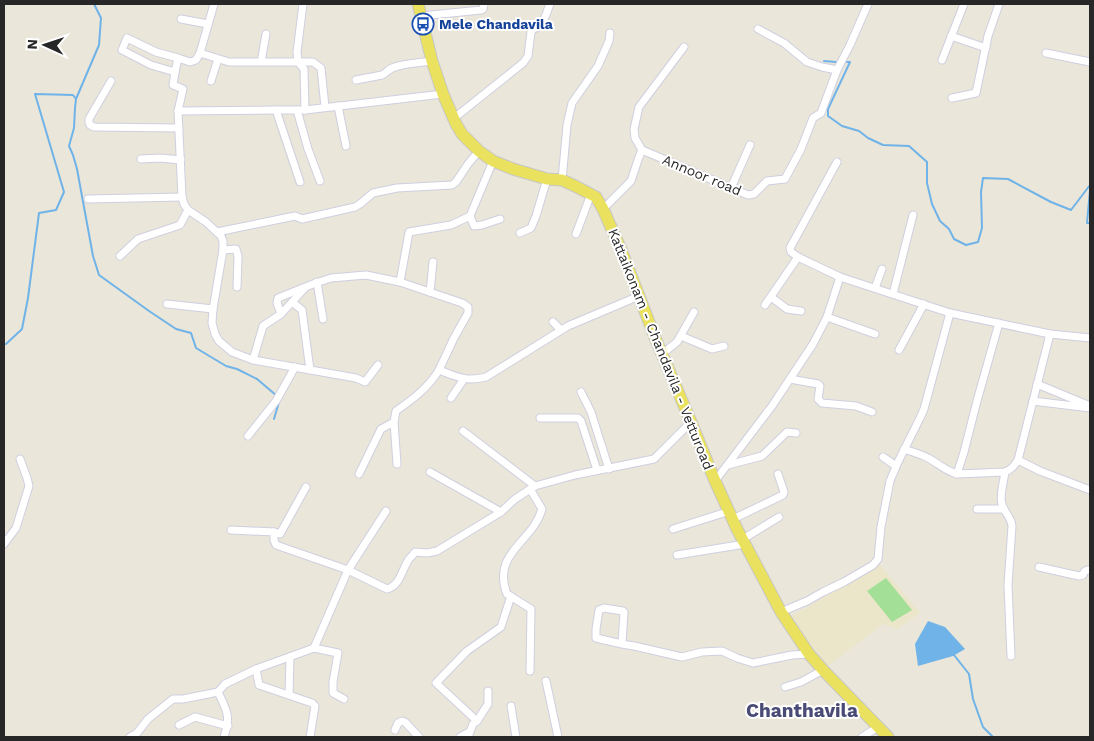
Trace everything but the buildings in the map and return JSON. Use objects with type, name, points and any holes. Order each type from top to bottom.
[{"type":"main road","name":"Kattaikonam - Chandavila - Vetturoad","points":[[418,4],[442,94],[462,134],[479,151],[493,161],[547,179],[562,180],[596,197],[622,252],[715,481],[744,542],[781,612],[809,654],[888,737]]},
{"type":"street","points":[[175,72],[151,65],[122,50],[127,38],[156,52],[190,62],[196,60],[200,53],[214,4]]},
{"type":"street","points":[[303,4],[297,52],[298,62],[304,69],[301,110],[308,149],[320,181]]},
{"type":"street","points":[[421,16],[481,10],[484,4]]},
{"type":"street","points":[[453,118],[523,63],[528,56],[531,32],[541,25],[550,4]]},
{"type":"street","name":"Annoor road","points":[[642,150],[748,195],[754,194],[767,181],[785,179],[801,149],[813,118],[821,113],[837,70],[868,4]]},
{"type":"street","points":[[942,60],[964,4]]},
{"type":"street","points":[[952,98],[976,93],[988,36],[999,4]]},
{"type":"street","points":[[181,19],[208,24]]},
{"type":"street","points":[[758,29],[784,43],[807,62],[837,70]]},
{"type":"street","points":[[562,180],[567,125],[572,103],[598,66],[609,41],[610,33]]},
{"type":"street","points":[[261,62],[266,34]]},
{"type":"street","points":[[951,36],[986,48]]},
{"type":"street","points":[[603,209],[631,181],[642,150],[634,138],[634,128],[639,107],[684,48]]},
{"type":"street","points":[[200,53],[229,62],[313,62],[321,68],[325,107]]},
{"type":"street","points":[[1046,53],[1090,62]]},
{"type":"street","points":[[178,58],[173,85],[183,89],[178,112],[182,197],[188,210],[218,232],[222,236],[223,241],[212,323],[219,341],[232,352],[253,360],[356,378],[365,382],[378,366]]},
{"type":"street","points":[[210,81],[218,58]]},
{"type":"street","points":[[356,80],[382,75],[390,69],[399,66],[432,60]]},
{"type":"street","points":[[111,81],[89,119],[88,123],[90,125],[94,127],[179,128]]},
{"type":"street","points":[[178,112],[301,110],[442,94]]},
{"type":"street","points":[[338,106],[346,146]]},
{"type":"street","points":[[276,110],[300,182]]},
{"type":"street","points":[[731,188],[750,144]]},
{"type":"street","points":[[218,232],[295,216],[302,219],[355,207],[373,193],[397,188],[452,185],[479,151]]},
{"type":"street","points":[[141,159],[180,160]]},
{"type":"street","points":[[400,282],[410,232],[451,225],[470,216],[493,161]]},
{"type":"street","points":[[837,162],[790,248],[798,257],[840,277],[950,313],[1050,334],[1090,338]]},
{"type":"street","points":[[520,232],[531,228],[547,179]]},
{"type":"street","points":[[576,234],[591,194]]},
{"type":"street","points":[[88,199],[182,197]]},
{"type":"street","points":[[120,256],[138,239],[180,226],[188,210]]},
{"type":"street","points":[[893,294],[913,215]]},
{"type":"street","points":[[470,216],[474,226],[500,219]]},
{"type":"street","points":[[223,250],[236,250],[238,256],[237,287]]},
{"type":"street","points":[[765,305],[798,257]]},
{"type":"street","points":[[430,292],[433,262]]},
{"type":"street","points":[[875,288],[882,269]]},
{"type":"street","points":[[281,314],[277,303],[278,298],[331,278],[366,276],[400,282],[462,303],[468,307],[468,313],[434,379],[422,392],[396,411],[394,422],[397,464]]},
{"type":"street","points":[[715,481],[772,406],[813,344],[827,316],[840,277]]},
{"type":"street","points":[[317,282],[323,319]]},
{"type":"street","points":[[253,360],[263,326],[281,314],[307,286]]},
{"type":"street","points":[[439,370],[464,379],[476,380],[486,377],[560,330],[639,296]]},
{"type":"street","points":[[771,297],[787,309],[802,311]]},
{"type":"street","points":[[292,302],[302,310],[310,370]]},
{"type":"street","points":[[167,304],[213,309]]},
{"type":"street","points":[[899,350],[924,304]]},
{"type":"street","points":[[662,354],[677,342],[694,312]]},
{"type":"street","points":[[781,612],[844,582],[872,565],[878,559],[881,527],[890,481],[924,409],[950,313]]},
{"type":"street","points":[[827,316],[875,334]]},
{"type":"street","points":[[553,322],[560,330]]},
{"type":"street","points":[[957,474],[999,323]]},
{"type":"street","points":[[904,449],[929,458],[944,469],[957,474],[1005,472],[1014,466],[1018,460],[1050,334]]},
{"type":"street","points":[[681,336],[712,349],[724,346]]},
{"type":"street","points":[[248,436],[276,401],[295,367]]},
{"type":"street","points":[[451,398],[464,379]]},
{"type":"street","points":[[790,379],[818,384],[820,386],[818,399],[822,403],[856,406],[872,412]]},
{"type":"street","points":[[1037,384],[1090,407]]},
{"type":"street","points":[[581,392],[591,412],[609,469]]},
{"type":"street","points":[[1033,401],[1090,407]]},
{"type":"street","points":[[540,418],[578,418],[581,421],[597,470]]},
{"type":"street","points":[[359,474],[381,429],[394,422]]},
{"type":"street","points":[[274,532],[276,545],[348,570],[386,590],[392,588],[397,582],[415,552],[427,553],[437,551],[501,512],[515,499],[533,488],[597,470],[654,459],[691,422]]},
{"type":"street","points":[[463,431],[533,488],[542,509],[540,517],[506,560],[503,571],[503,581],[507,594],[532,609],[530,671]]},
{"type":"street","points":[[727,465],[762,456],[787,432],[796,433]]},
{"type":"street","points":[[883,457],[896,466]]},
{"type":"street","points":[[4,544],[16,528],[29,486],[20,459]]},
{"type":"street","points":[[1018,460],[1040,471],[1090,490]]},
{"type":"street","points":[[430,472],[501,512]]},
{"type":"street","points":[[1005,472],[1001,500],[1012,526],[1008,585],[1011,656]]},
{"type":"street","points":[[673,529],[731,515],[783,495],[784,492],[778,474]]},
{"type":"street","points":[[231,530],[274,532],[280,534],[306,487]]},
{"type":"street","points":[[977,509],[1004,509]]},
{"type":"street","points":[[314,648],[348,570],[386,511]]},
{"type":"street","points":[[677,555],[744,542],[779,516]]},
{"type":"street","points":[[1040,567],[1079,576],[1090,570]]},
{"type":"street","points":[[477,721],[436,684],[467,651],[501,627],[511,596]]},
{"type":"street","points":[[622,644],[625,603]]},
{"type":"street","points":[[624,612],[604,608],[599,610],[596,638],[682,657],[722,650],[737,658],[753,663],[792,655],[809,654]]},
{"type":"street","points":[[130,737],[137,733],[148,718],[173,699],[218,692],[226,684],[256,669],[314,648],[338,653],[333,693],[344,699]]},
{"type":"street","points":[[288,695],[290,657]]},
{"type":"street","points":[[256,669],[259,685],[312,703],[315,706],[310,737]]},
{"type":"street","points":[[785,687],[801,682],[823,670]]},
{"type":"street","points":[[546,681],[558,737]]},
{"type":"street","points":[[460,737],[469,735],[473,724],[488,704],[488,691]]},
{"type":"street","points":[[218,692],[228,718],[228,726],[224,737]]},
{"type":"street","points":[[511,706],[516,737]]},
{"type":"street","points":[[179,725],[195,717],[228,726]]},
{"type":"street","points":[[395,730],[398,723],[402,721],[419,737]]},
{"type":"street","points":[[862,737],[878,727]]},
{"type":"shaded area","points":[[880,565],[920,613],[897,629],[883,624],[825,668],[790,617]]},
{"type":"green space","points":[[886,578],[912,610],[892,622],[867,591]]},
{"type":"water","points":[[928,621],[945,627],[965,649],[953,656],[918,666],[915,644]]},
{"type":"waterway","points":[[76,99],[99,45],[101,18],[94,4]]},
{"type":"waterway","points":[[824,61],[836,62]]},
{"type":"waterway","points":[[847,62],[850,62],[828,109],[828,116],[842,126],[859,131],[868,138],[883,145],[909,146],[927,162],[927,183],[932,204],[940,221],[949,229],[954,239],[966,245],[978,242],[982,228],[981,192],[983,178],[1008,179],[1051,202],[1071,210],[1090,185]]},
{"type":"waterway","points":[[6,344],[22,329],[39,213],[56,210],[64,192],[35,94],[73,95],[76,99],[74,128],[69,146],[77,169],[93,256],[99,275],[176,329],[191,333],[196,348],[226,366],[257,379],[277,396]]},
{"type":"waterway","points":[[1090,190],[1087,223],[1090,223]]},
{"type":"waterway","points":[[274,419],[279,402]]},
{"type":"waterway","points":[[954,655],[969,674],[973,699],[983,727],[993,737]]},
{"type":"place","name":"Mele Chandavila","points":[[423,24]]},
{"type":"district","name":"Chanthavila","points":[[802,710]]}]
